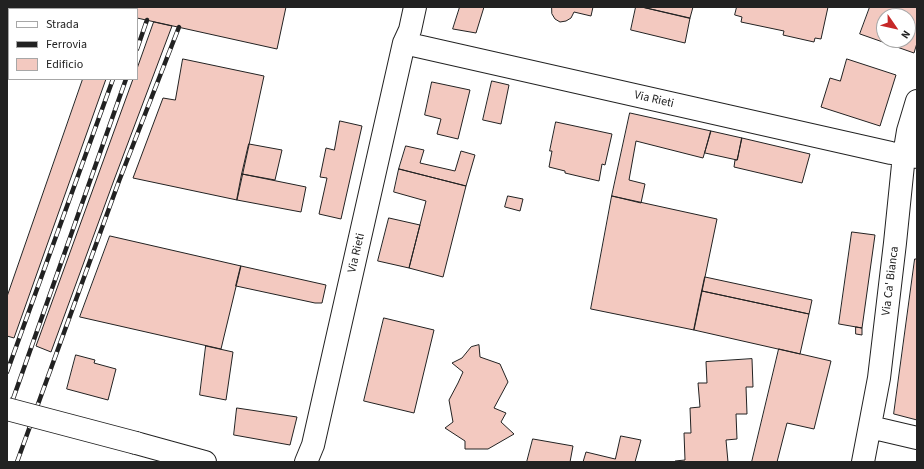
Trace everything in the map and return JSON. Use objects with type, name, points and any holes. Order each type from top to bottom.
[{"type":"street","name":"Via Rieti","points":[[306,462],[313,444],[404,44],[410,30],[415,7]]},
{"type":"street","name":"Via Rieti","points":[[404,44],[891,153],[911,156]]},
{"type":"street","name":"Via Ca' Bianca","points":[[863,462],[879,378],[895,243],[911,156],[908,132],[917,101]]},
{"type":"street","points":[[7,409],[205,462]]},
{"type":"street","points":[[870,427],[917,438]]},
{"type":"building","points":[[89,7],[286,7],[277,49],[138,18],[138,8]]},
{"type":"building","points":[[460,7],[484,7],[476,33],[453,29]]},
{"type":"building","points":[[552,7],[593,7],[591,16],[574,12],[571,18],[560,22],[555,19],[552,14]]},
{"type":"building","points":[[636,7],[690,18],[685,43],[631,30]]},
{"type":"building","points":[[642,7],[693,7],[690,18]]},
{"type":"building","points":[[737,7],[828,7],[821,39],[815,38],[814,42],[783,35],[784,31],[741,22],[742,17],[735,15]]},
{"type":"building","points":[[870,7],[917,7],[916,46],[916,8],[876,8],[876,40],[860,34]]},
{"type":"building","points":[[154,22],[172,26],[51,352],[36,346],[133,80],[138,80],[138,66]]},
{"type":"building","points":[[900,48],[916,48],[914,53]]},
{"type":"building","points":[[183,59],[264,76],[237,200],[133,178],[163,98],[175,100]]},
{"type":"building","points":[[847,59],[896,75],[880,126],[821,107],[830,78],[840,81]]},
{"type":"building","points":[[83,80],[106,80],[14,338],[7,336],[7,297]]},
{"type":"building","points":[[492,81],[509,85],[501,124],[483,120]]},
{"type":"building","points":[[432,82],[470,90],[458,139],[437,134],[441,119],[425,115]]},
{"type":"building","points":[[630,113],[711,131],[703,158],[636,141],[629,180],[645,184],[641,203],[612,196]]},
{"type":"building","points":[[340,121],[362,126],[341,219],[319,214],[327,178],[320,177],[326,148],[334,150]]},
{"type":"building","points":[[556,122],[612,134],[605,165],[602,164],[599,181],[565,173],[565,171],[549,167],[552,151],[550,151]]},
{"type":"building","points":[[711,131],[742,138],[737,160],[705,153]]},
{"type":"building","points":[[742,138],[810,154],[802,183],[734,167]]},
{"type":"building","points":[[249,144],[282,150],[275,180],[242,174]]},
{"type":"building","points":[[406,146],[424,150],[420,163],[455,171],[461,151],[475,155],[466,186],[399,169]]},
{"type":"building","points":[[399,169],[466,186],[443,277],[409,268],[426,201],[394,192]]},
{"type":"building","points":[[242,174],[306,187],[301,212],[237,200]]},
{"type":"building","points":[[508,196],[523,199],[520,211],[505,207]]},
{"type":"building","points":[[612,196],[717,219],[694,330],[591,309]]},
{"type":"building","points":[[389,218],[420,225],[409,268],[378,261]]},
{"type":"building","points":[[852,232],[875,235],[862,328],[839,324]]},
{"type":"building","points":[[110,236],[241,266],[221,349],[80,317]]},
{"type":"building","points":[[915,259],[917,259],[917,420],[894,414]]},
{"type":"building","points":[[241,266],[326,285],[322,303],[315,303],[236,286]]},
{"type":"building","points":[[705,277],[812,300],[809,314],[702,291]]},
{"type":"building","points":[[702,291],[809,314],[800,354],[694,330]]},
{"type":"building","points":[[384,318],[434,330],[414,413],[364,401]]},
{"type":"building","points":[[856,327],[862,328],[862,335],[856,334]]},
{"type":"building","points":[[479,345],[480,357],[500,364],[508,382],[494,408],[506,413],[501,422],[514,434],[488,449],[465,449],[465,441],[445,428],[453,422],[449,400],[463,372],[452,363],[462,358],[471,347]]},
{"type":"building","points":[[206,346],[233,352],[226,400],[200,395]]},
{"type":"building","points":[[779,349],[831,361],[814,429],[787,423],[777,462],[752,462]]},
{"type":"building","points":[[76,355],[95,360],[94,363],[116,369],[108,400],[67,389]]},
{"type":"building","points":[[752,359],[753,387],[746,387],[747,414],[736,414],[737,439],[726,440],[728,462],[675,462],[685,460],[684,433],[691,433],[690,408],[700,407],[698,383],[707,383],[706,362]]},
{"type":"building","points":[[237,408],[297,417],[290,445],[234,435]]},
{"type":"building","points":[[621,436],[641,440],[635,462],[583,462],[586,452],[615,459]]},
{"type":"building","points":[[533,439],[573,446],[570,462],[527,462]]},
{"type":"railway","points":[[138,46],[147,20]]},
{"type":"railway","points":[[17,462],[119,181],[179,27]]},
{"type":"railway","points":[[7,372],[113,80]]},
{"type":"railway","points":[[7,416],[126,80]]}]
